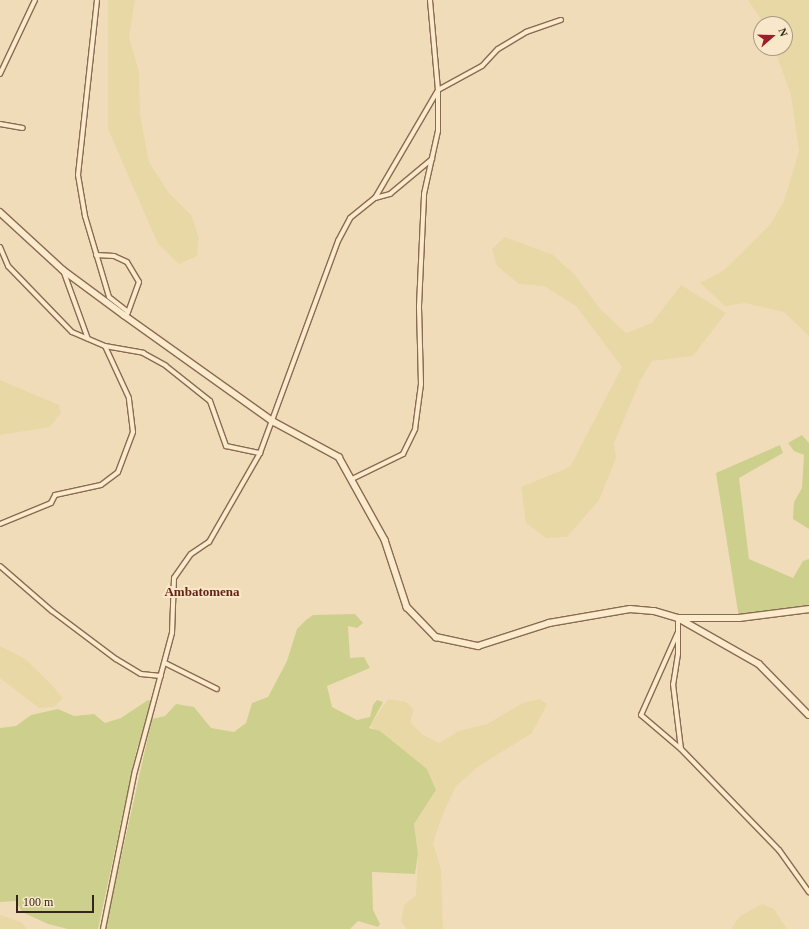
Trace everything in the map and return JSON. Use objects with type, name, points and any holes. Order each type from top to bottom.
[{"type":"street","points":[[0,74],[35,0]]},
{"type":"street","points":[[97,0],[78,175],[96,255],[109,297],[127,314]]},
{"type":"street","points":[[352,479],[403,454],[415,429],[421,384],[419,306],[424,194],[432,159],[438,90],[430,0]]},
{"type":"street","points":[[102,929],[135,771],[172,634],[174,578],[191,554],[209,542],[260,453],[274,422],[338,241],[350,218],[375,198],[438,90],[482,66],[498,49],[526,32],[561,20]]},
{"type":"street","points":[[0,124],[24,128]]},
{"type":"street","points":[[375,198],[390,194],[432,159]]},
{"type":"street","points":[[0,212],[63,270],[127,314],[274,422],[339,456],[385,540],[407,607],[436,637],[478,646],[549,623],[630,608],[678,618],[739,618],[809,609]]},
{"type":"street","points":[[0,247],[8,266],[72,332],[105,346],[143,353],[166,366],[210,401],[226,446],[260,453]]},
{"type":"street","points":[[96,255],[114,256],[126,262],[139,282],[127,314]]},
{"type":"street","points":[[63,270],[88,340]]},
{"type":"street","points":[[0,524],[51,503],[55,495],[101,485],[118,472],[133,432],[129,398],[105,346]]},
{"type":"street","points":[[0,566],[52,611],[116,659],[141,674],[161,676]]},
{"type":"street","points":[[678,618],[673,684],[681,749]]},
{"type":"street","points":[[678,618],[759,664],[809,715]]},
{"type":"street","points":[[678,632],[641,715],[681,749],[779,850],[809,892]]},
{"type":"street","points":[[165,663],[217,689]]},
{"type":"shaded area","points":[[108,0],[135,0],[129,37],[139,72],[140,115],[149,162],[168,192],[191,215],[199,238],[197,256],[179,264],[158,244],[108,129]]},
{"type":"shaded area","points":[[748,0],[809,0],[809,336],[784,312],[745,303],[725,306],[700,283],[723,271],[770,225],[784,201],[799,151],[791,95],[777,56],[793,56],[793,16],[759,16]]},
{"type":"shaded area","points":[[505,237],[553,255],[575,275],[601,310],[626,333],[652,323],[681,285],[726,313],[693,356],[652,361],[640,381],[614,443],[616,458],[599,500],[567,537],[546,538],[526,523],[521,487],[570,467],[622,367],[576,306],[544,286],[519,284],[497,266],[492,249]]},
{"type":"shaded area","points":[[0,380],[59,405],[61,413],[50,427],[0,435]]},
{"type":"shaded area","points":[[0,646],[25,659],[63,698],[54,707],[39,708],[0,678]]},
{"type":"shaded area","points":[[388,699],[406,702],[414,710],[410,722],[423,735],[439,743],[459,731],[487,724],[523,703],[539,699],[547,704],[532,733],[479,766],[456,786],[443,814],[433,843],[441,869],[443,929],[407,929],[401,922],[404,905],[416,895],[418,854],[414,824],[436,790],[427,769],[370,726]]},
{"type":"shaded area","points":[[762,904],[774,909],[787,929],[731,929],[740,916]]},
{"type":"shaded area","points":[[0,915],[21,922],[27,929],[0,929]]},
{"type":"green space","points":[[802,435],[809,443],[809,529],[793,519],[794,502],[802,488],[804,455],[794,451],[788,443]]},
{"type":"green space","points":[[780,445],[783,453],[739,478],[749,559],[793,578],[803,561],[809,559],[809,606],[739,618],[716,473]]},
{"type":"green space","points":[[355,614],[363,623],[357,628],[348,626],[350,658],[364,657],[370,668],[327,686],[332,707],[357,720],[370,717],[373,705],[377,700],[383,702],[369,728],[380,731],[427,769],[436,790],[414,824],[418,854],[415,874],[372,872],[373,910],[380,924],[378,927],[358,921],[350,929],[105,929],[152,719],[165,716],[176,704],[194,707],[211,728],[234,732],[246,723],[252,703],[268,697],[287,661],[297,629],[306,620],[313,615]]},
{"type":"green space","points":[[148,700],[155,703],[137,748],[98,929],[68,929],[48,924],[22,912],[16,901],[0,902],[0,728],[16,726],[31,715],[58,709],[74,716],[94,714],[105,723],[121,718]]},
{"type":"district","name":"Ambatomena","points":[[202,592]]}]
